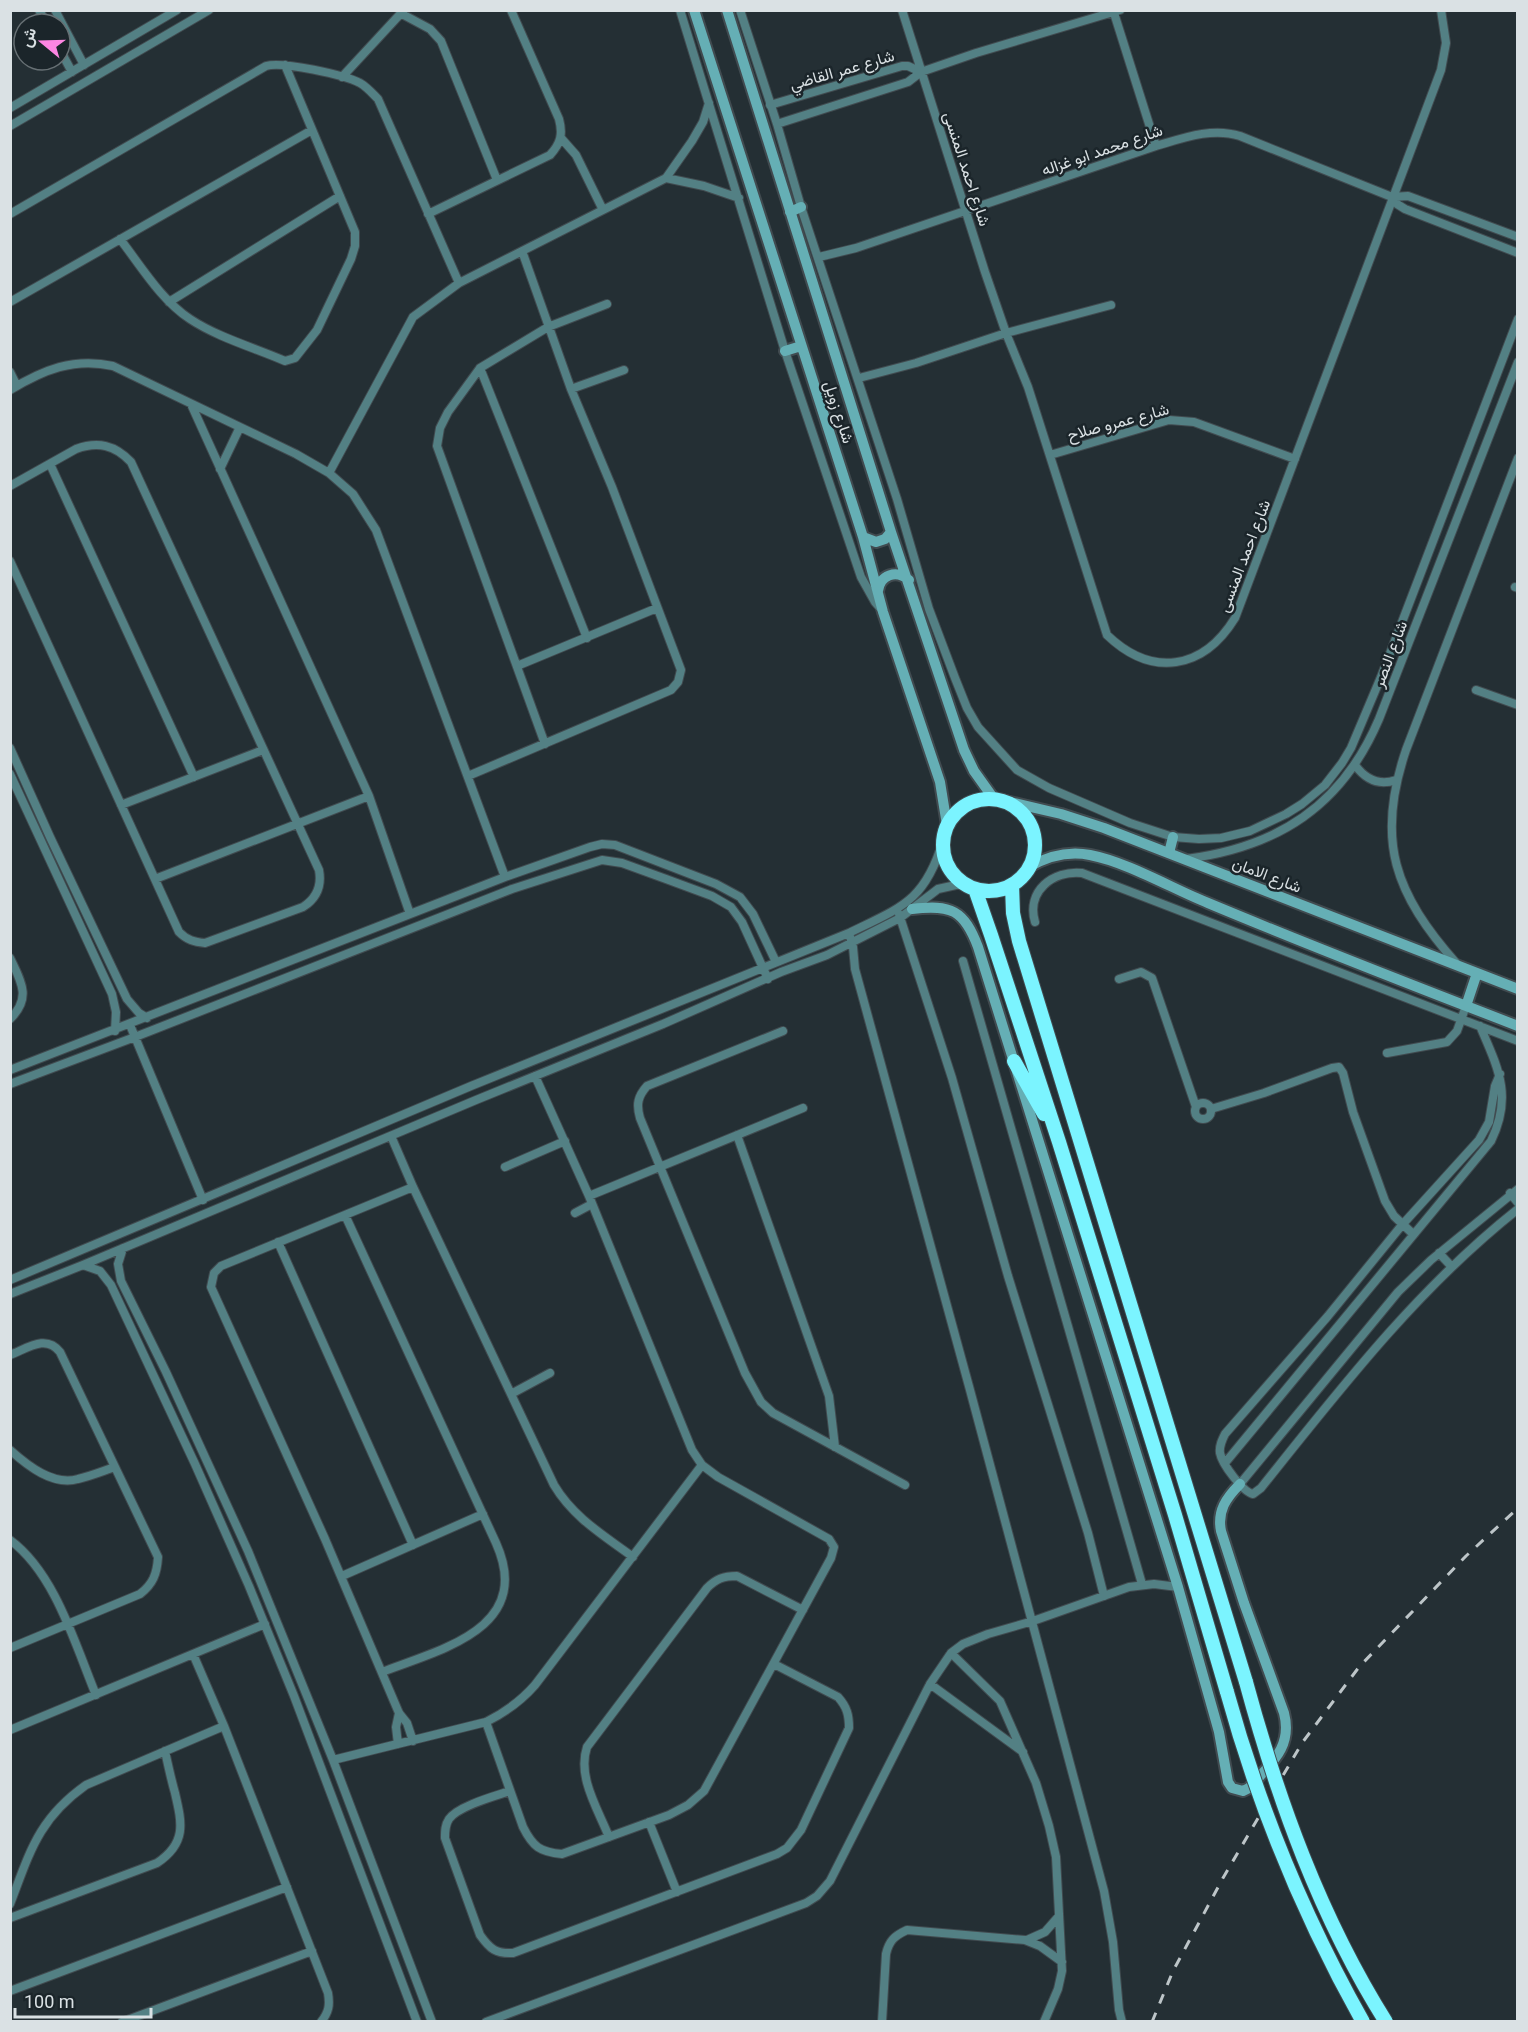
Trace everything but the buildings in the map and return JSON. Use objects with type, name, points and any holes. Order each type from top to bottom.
[{"type":"highway","points":[[978,800],[998,800],[1019,810],[1031,827],[1035,847],[1029,867],[1012,885],[994,891],[970,887],[952,874],[947,866],[943,841],[947,825],[956,812],[970,803],[978,800]]},
{"type":"highway","points":[[1012,885],[1013,913],[1019,941],[1275,1782],[1312,1879],[1358,1972],[1386,2022]]},
{"type":"highway","points":[[970,887],[992,935],[1059,1142],[1175,1515],[1248,1762],[1276,1841],[1318,1937],[1363,2022]]},
{"type":"highway","points":[[1014,1061],[1059,1142]]},
{"type":"street","points":[[55,10],[84,65]]},
{"type":"street","points":[[20,120],[11,108],[177,10]]},
{"type":"street","points":[[10,126],[209,10]]},
{"type":"street","points":[[428,214],[550,154],[557,147],[561,138],[562,129],[559,119],[511,10]]},
{"type":"street","points":[[680,10],[786,351],[861,577],[878,607],[884,612]]},
{"type":"street","name":"شارع زويل","points":[[694,10],[940,782],[947,825]]},
{"type":"street","name":"شارع زويل","points":[[726,10],[891,532],[909,580],[964,750],[974,771],[998,800]]},
{"type":"street","points":[[740,10],[801,207],[859,378],[929,609],[967,708],[978,727],[1017,770],[1049,788],[1130,823],[1173,837],[1199,839],[1250,831],[1302,804],[1325,785],[1342,763],[1366,714],[1518,319]]},
{"type":"street","name":"شارع احمد المنسى","points":[[902,10],[1006,333],[1028,387],[1107,635],[1121,648],[1137,657],[1163,663],[1194,657],[1211,648],[1225,634],[1235,618],[1441,70],[1446,43],[1441,10]]},
{"type":"street","points":[[342,77],[403,12],[430,29],[441,41],[497,180]]},
{"type":"street","points":[[1117,12],[1156,146]]},
{"type":"street","name":"شارع عمر القاضي","points":[[777,124],[908,82],[921,72],[976,53],[1117,12]]},
{"type":"street","points":[[143,31],[151,44]]},
{"type":"street","points":[[120,239],[169,302],[189,318],[206,328],[285,361],[292,360],[317,330],[354,253],[355,232],[285,65]]},
{"type":"street","points":[[10,214],[267,66],[285,65],[342,77],[365,87],[378,99],[459,283]]},
{"type":"street","name":"شارع عمر القاضي","points":[[770,105],[902,66],[908,66],[921,72]]},
{"type":"street","points":[[329,473],[408,324],[418,313],[459,283],[666,177],[703,122],[709,102]]},
{"type":"street","points":[[10,302],[312,130]]},
{"type":"street","name":"شارع محمد ابو غزاله","points":[[819,257],[856,248],[1156,146],[1202,134],[1221,132],[1236,134],[1392,197],[1408,196],[1518,237]]},
{"type":"street","points":[[561,138],[576,155],[603,210]]},
{"type":"street","points":[[666,177],[704,186],[739,198]]},
{"type":"street","points":[[169,302],[340,196]]},
{"type":"street","name":"شارع محمد ابو غزاله","points":[[1392,197],[1405,209],[1518,253]]},
{"type":"street","points":[[790,212],[801,207]]},
{"type":"street","points":[[468,776],[671,690],[681,670],[612,487],[571,389],[522,251]]},
{"type":"street","points":[[545,744],[437,446],[440,428],[448,412],[480,368],[549,327],[607,304]]},
{"type":"street","points":[[859,378],[916,363],[1006,333],[1111,305]]},
{"type":"street","points":[[786,351],[801,346]]},
{"type":"street","points":[[10,372],[14,388],[60,366],[91,362],[123,369],[296,454],[329,473],[353,494],[376,530],[505,877]]},
{"type":"street","name":"شارع النصر","points":[[1183,859],[1216,855],[1248,846],[1293,824],[1332,793],[1355,765],[1371,739],[1517,364]]},
{"type":"street","points":[[480,368],[587,638]]},
{"type":"street","points":[[571,389],[624,370]]},
{"type":"street","points":[[191,404],[369,796],[410,914]]},
{"type":"street","name":"شارع عمرو صلاح","points":[[1050,455],[1176,419],[1194,422],[1295,459]]},
{"type":"street","points":[[220,469],[240,427]]},
{"type":"street","points":[[10,486],[76,449],[88,445],[100,444],[112,447],[123,453],[131,462],[319,870],[320,879],[316,895],[303,906],[205,943],[186,939],[179,932],[10,561]]},
{"type":"street","points":[[1459,966],[1418,916],[1406,892],[1392,839],[1392,811],[1396,780],[1518,458]]},
{"type":"street","points":[[50,464],[194,777]]},
{"type":"street","points":[[1452,490],[1466,495]]},
{"type":"street","points":[[862,537],[871,542],[881,541],[891,532]]},
{"type":"street","points":[[878,591],[881,581],[889,575],[900,574],[909,580]]},
{"type":"street","points":[[517,666],[657,608]]},
{"type":"street","points":[[1476,690],[1518,705]]},
{"type":"street","points":[[10,748],[123,990],[132,1006],[147,1018]]},
{"type":"street","points":[[121,805],[263,750]]},
{"type":"street","points":[[1355,765],[1365,777],[1372,781],[1381,783],[1396,780]]},
{"type":"street","points":[[10,774],[112,994],[116,1012],[115,1031]]},
{"type":"street","points":[[155,879],[369,796]]},
{"type":"street","name":"شارع الامان","points":[[998,800],[1083,820],[1518,989]]},
{"type":"street","points":[[1169,854],[1173,837]]},
{"type":"street","points":[[10,1294],[827,955],[898,914],[926,883],[937,861],[943,841]]},
{"type":"street","points":[[10,1070],[115,1031],[505,877],[602,844],[615,845],[671,866],[716,884],[740,897],[753,914],[776,962]]},
{"type":"street","points":[[1029,867],[1040,861],[1064,855],[1083,854],[1101,858],[1518,1026]]},
{"type":"street","points":[[10,1084],[512,889],[592,862],[612,860],[712,896],[731,907],[742,922],[768,979]]},
{"type":"street","points":[[666,879],[671,866]]},
{"type":"street","points":[[1035,922],[1033,907],[1043,886],[1063,873],[1082,873],[1518,1041]]},
{"type":"street","points":[[912,909],[938,889],[956,885],[970,887]]},
{"type":"street","points":[[10,1280],[763,966],[912,909],[932,907],[954,912],[966,922],[978,947],[1178,1587],[1218,1732],[1228,1782],[1232,1788],[1243,1791],[1249,1788],[1279,1753],[1287,1731],[1284,1713],[1221,1531],[1222,1507],[1383,1309],[1414,1276],[1514,1191],[1518,1203]]},
{"type":"street","points":[[898,914],[952,1078],[1008,1276],[1088,1533],[1104,1596]]},
{"type":"street","points":[[849,933],[855,969],[1033,1621],[1061,1736],[1104,1892],[1113,1941],[1122,2022]]},
{"type":"street","points":[[823,944],[827,955]]},
{"type":"street","points":[[10,957],[23,989],[22,1001],[17,1012],[10,1019]]},
{"type":"street","points":[[963,961],[1142,1584]]},
{"type":"street","points":[[279,966],[283,979]]},
{"type":"street","points":[[1119,979],[1141,972],[1152,978],[1196,1107],[1195,1113],[1202,1119],[1208,1118],[1211,1109]]},
{"type":"street","points":[[1387,1053],[1443,1044],[1454,1035],[1477,973]]},
{"type":"street","points":[[112,994],[123,990]]},
{"type":"street","points":[[130,1025],[203,1200]]},
{"type":"street","points":[[1225,1463],[1491,1141],[1501,1113],[1503,1094],[1500,1074],[1480,1026]]},
{"type":"street","points":[[783,1031],[647,1086],[639,1095],[637,1106],[752,1388],[761,1402],[773,1413],[905,1485]]},
{"type":"street","points":[[1211,1109],[1339,1067],[1385,1201],[1394,1216],[1413,1234]]},
{"type":"street","points":[[1500,1074],[1495,1086],[1486,1129],[1402,1224],[1328,1316],[1228,1429],[1220,1447],[1220,1455],[1249,1494],[1257,1492],[1381,1342],[1452,1267],[1518,1209]]},
{"type":"street","points":[[486,1722],[523,1827],[531,1843],[547,1852],[562,1854],[669,1815],[688,1805],[704,1791],[831,1558],[834,1547],[833,1543],[718,1478],[702,1465],[692,1450],[591,1200],[536,1076]]},
{"type":"street","points":[[471,1086],[476,1100]]},
{"type":"street","points":[[1196,1107],[1204,1103],[1211,1109]]},
{"type":"street","points":[[575,1213],[591,1200],[660,1167],[803,1108]]},
{"type":"street","points":[[737,1135],[829,1396],[835,1447]]},
{"type":"street","points":[[391,1136],[413,1187],[561,1497],[580,1518],[633,1557]]},
{"type":"street","points":[[505,1167],[565,1141]]},
{"type":"street","points":[[413,1187],[221,1266],[214,1273],[211,1287],[342,1576],[413,1741]]},
{"type":"street","points":[[345,1215],[483,1514],[506,1570],[505,1591],[497,1609],[482,1626],[460,1641],[382,1672]]},
{"type":"street","points":[[278,1242],[413,1545]]},
{"type":"street","points":[[123,1248],[118,1264],[121,1281],[207,1458],[248,1551],[333,1760],[432,2022]]},
{"type":"street","points":[[1439,1253],[1452,1267]]},
{"type":"street","points":[[83,1265],[100,1271],[111,1286],[195,1464],[294,1696],[417,2022]]},
{"type":"street","points":[[111,1286],[121,1281]]},
{"type":"street","points":[[10,1355],[42,1342],[57,1347],[158,1557],[158,1568],[154,1578],[140,1594],[10,1648]]},
{"type":"street","points":[[154,1377],[166,1372]]},
{"type":"street","points":[[511,1394],[550,1373]]},
{"type":"street","points":[[10,1450],[41,1473],[58,1480],[77,1480],[115,1467]]},
{"type":"street","points":[[195,1464],[207,1458]]},
{"type":"street","points":[[333,1760],[486,1722],[505,1713],[536,1685],[702,1465]]},
{"type":"street","points":[[342,1576],[483,1514]]},
{"type":"street","points":[[10,1540],[23,1549],[39,1568],[49,1585],[96,1695]]},
{"type":"street","points":[[609,1837],[585,1778],[584,1757],[587,1747],[707,1588],[715,1580],[726,1576],[737,1576],[803,1610]]},
{"type":"street","points":[[486,2022],[504,2019],[795,1907],[817,1896],[830,1881],[930,1684],[951,1653],[963,1644],[988,1634],[1142,1584],[1178,1587]]},
{"type":"street","points":[[10,1730],[265,1624]]},
{"type":"street","points":[[951,1653],[1000,1701],[1036,1783],[1049,1826],[1056,1857],[1062,1971],[1058,1989],[1044,2022]]},
{"type":"street","points":[[193,1654],[224,1726],[328,1994],[330,2004],[321,2022]]},
{"type":"street","points":[[510,1791],[457,1811],[448,1819],[445,1828],[445,1838],[480,1935],[489,1947],[503,1953],[513,1953],[777,1854],[787,1848],[801,1830],[849,1728],[849,1716],[846,1706],[838,1697],[774,1664]]},
{"type":"street","points":[[930,1684],[1024,1753]]},
{"type":"street","points":[[294,1696],[305,1691]]},
{"type":"street","points":[[398,1744],[396,1727],[399,1713]]},
{"type":"street","points":[[10,1904],[32,1847],[46,1822],[58,1808],[86,1785],[224,1726]]},
{"type":"street","points":[[10,1918],[158,1863],[169,1856],[181,1833],[181,1820],[165,1751]]},
{"type":"street","points":[[649,1822],[677,1892]]},
{"type":"street","points":[[362,1877],[375,1872]]},
{"type":"street","points":[[10,1991],[287,1887]]},
{"type":"street","points":[[1025,1940],[1045,1932],[1059,1916]]},
{"type":"street","points":[[882,2022],[888,1945],[898,1934],[907,1930],[1025,1940],[1040,1946],[1062,1962]]},
{"type":"street","points":[[122,2022],[312,1951]]},
{"type":"street","points":[[412,2009],[425,2004]]},
{"type":"railway","points":[[1152,2022],[1173,1971],[1223,1878],[1302,1743],[1359,1667],[1466,1556],[1518,1508]]}]
